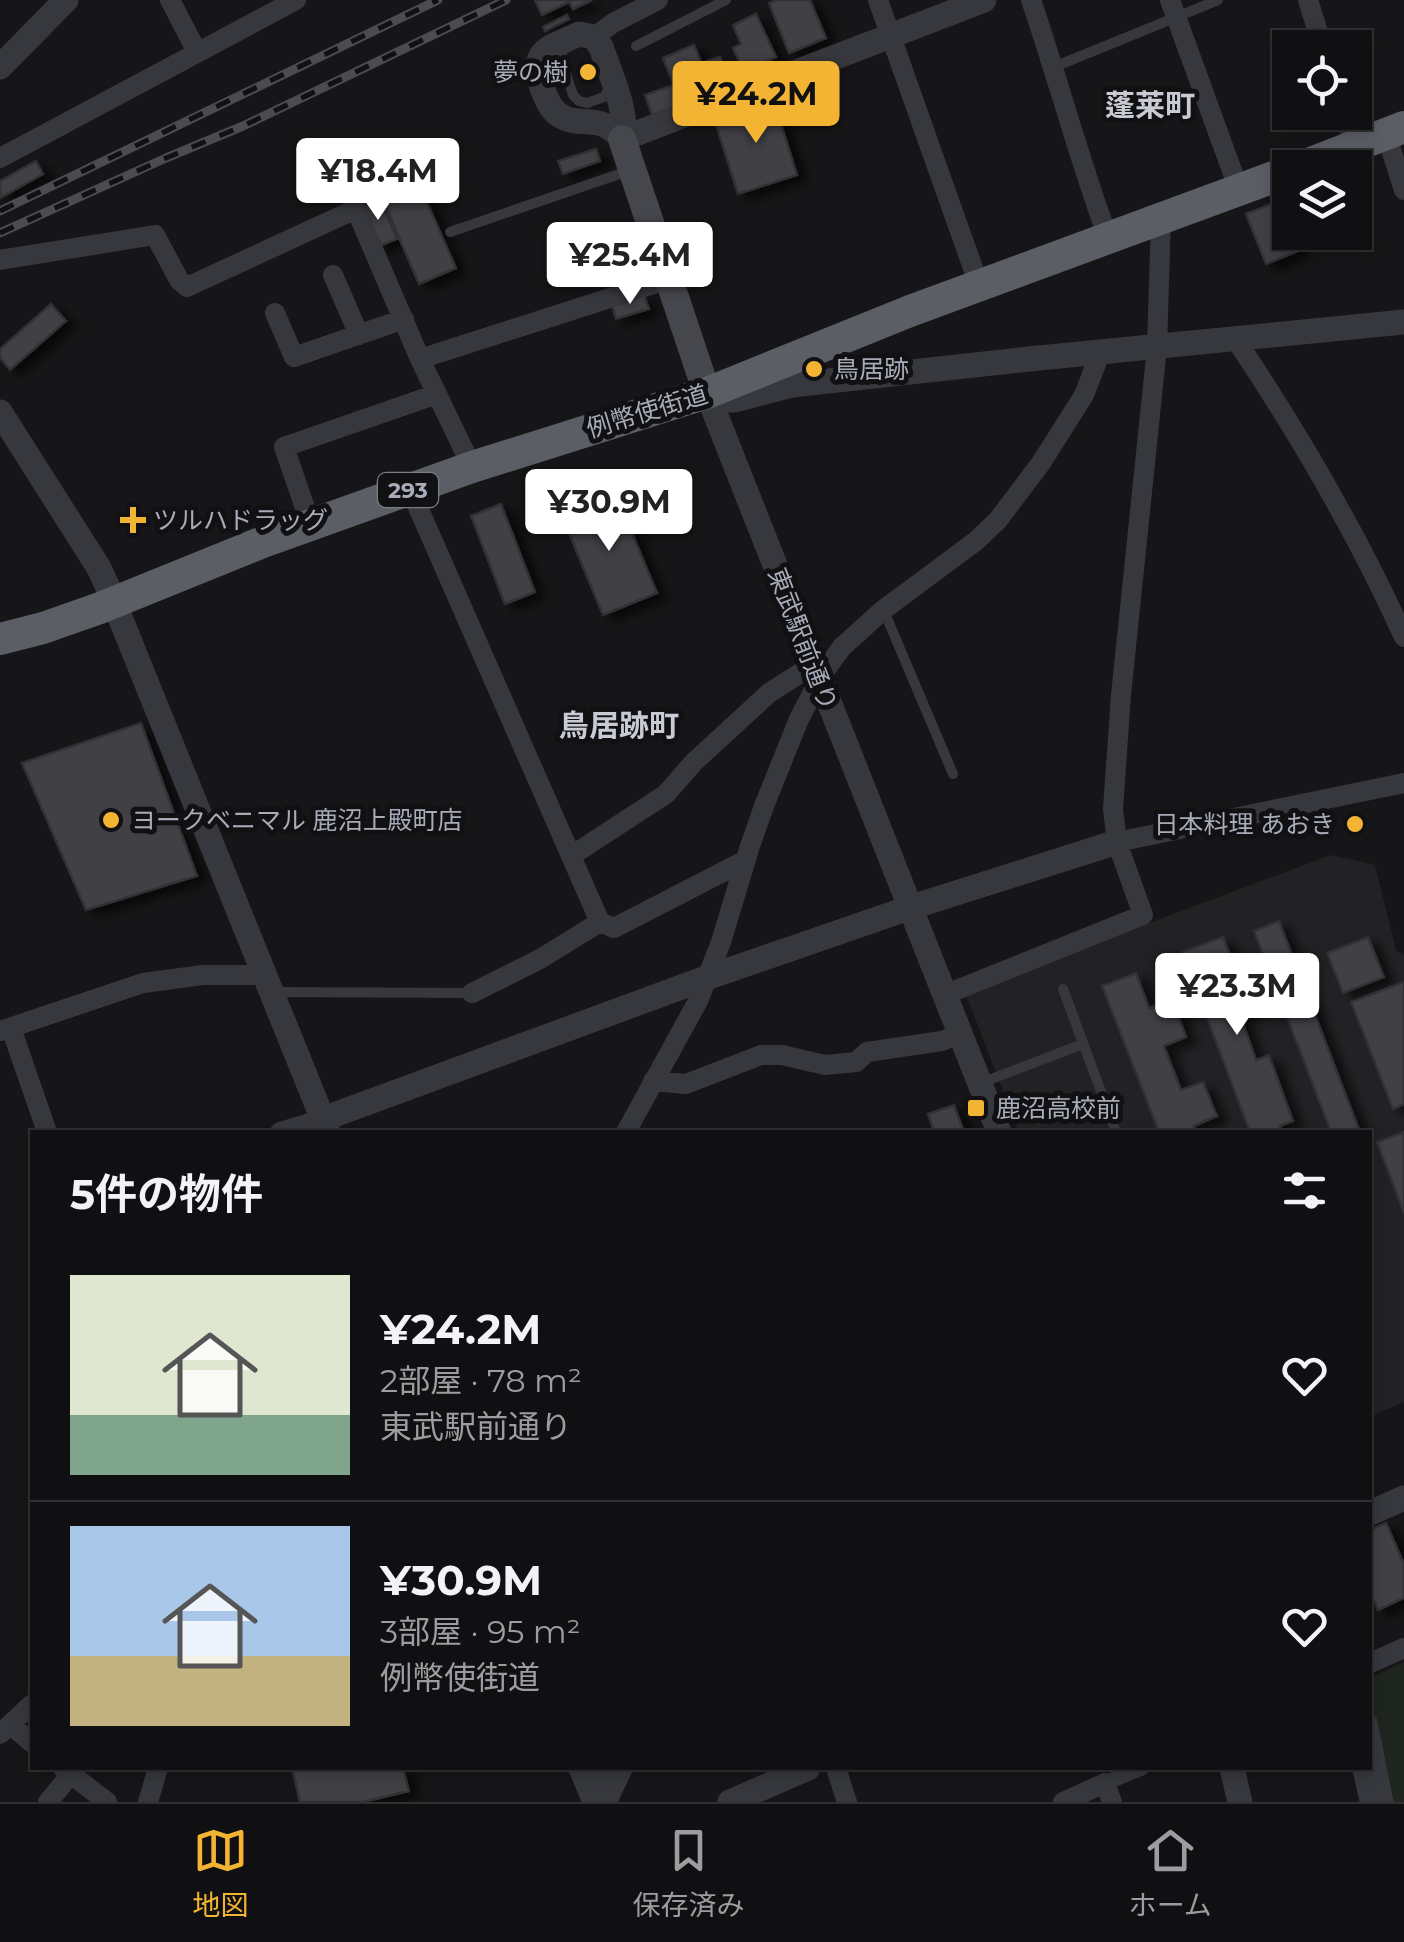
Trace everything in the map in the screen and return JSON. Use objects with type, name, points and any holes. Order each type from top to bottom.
[{"type":"highway","points":[[1345,150],[1382,136]]},
{"type":"highway","name":"例幣使街道","points":[[0,640],[114,602],[472,467],[707,394],[979,286],[1272,177]]},
{"type":"main road","name":"東武駅前通り","points":[[622,139],[707,394]]},
{"type":"street","points":[[0,67],[66,0]]},
{"type":"street","points":[[170,0],[197,52]]},
{"type":"street","points":[[0,158],[296,0]]},
{"type":"street","points":[[622,139],[596,121],[572,120],[554,111],[536,71],[542,54],[658,0]]},
{"type":"street","points":[[878,0],[979,286]]},
{"type":"street","points":[[622,139],[984,0]]},
{"type":"street","points":[[1031,0],[1072,137],[1108,238]]},
{"type":"street","points":[[1308,0],[1317,30]]},
{"type":"street","points":[[1174,9],[1239,190]]},
{"type":"street","points":[[582,38],[600,47],[625,130],[622,139]]},
{"type":"street","points":[[596,121],[608,110],[615,89]]},
{"type":"street","points":[[1382,136],[1404,190]]},
{"type":"street","points":[[0,260],[155,235],[186,288],[356,208],[420,359],[472,467]]},
{"type":"street","points":[[944,994],[1144,915],[1117,842],[1112,809],[1157,347],[1161,218]]},
{"type":"street","points":[[333,275],[359,335]]},
{"type":"street","points":[[420,359],[669,279]]},
{"type":"street","points":[[275,313],[294,358],[404,320]]},
{"type":"street","points":[[707,394],[735,400],[792,385],[1404,322]]},
{"type":"street","points":[[1236,340],[1325,484],[1404,637]]},
{"type":"street","points":[[570,856],[666,794],[694,762],[769,693],[816,674],[883,610],[976,541],[998,520],[1040,463],[1084,395],[1101,351]]},
{"type":"street","points":[[311,525],[284,447],[437,394]]},
{"type":"street","name":"東武駅前通り","points":[[707,394],[998,1130]]},
{"type":"street","points":[[0,412],[99,568],[325,1126]]},
{"type":"street","points":[[410,489],[600,922],[614,928],[746,860]]},
{"type":"street","points":[[627,1130],[698,1001],[816,674]]},
{"type":"street","points":[[295,1130],[325,1126],[706,978],[1117,842],[1404,782]]},
{"type":"street","points":[[472,992],[540,959],[600,922]]},
{"type":"street","points":[[46,1130],[5,1030],[143,983],[203,975],[269,984]]},
{"type":"street","points":[[653,1081],[686,1084],[761,1055],[782,1055],[825,1065],[856,1062],[867,1052],[942,1041],[960,1034]]},
{"type":"street","points":[[1372,1512],[1404,1498]]},
{"type":"street","points":[[1372,1662],[1404,1648]]},
{"type":"street","points":[[30,1706],[5,1730],[30,1742]]},
{"type":"street","points":[[1372,1732],[1386,1802]]},
{"type":"street","points":[[148,1802],[157,1770]]},
{"type":"street","points":[[582,1770],[601,1802]]},
{"type":"street","points":[[600,1770],[601,1802]]},
{"type":"street","points":[[601,1802],[622,1770]]},
{"type":"street","points":[[730,1802],[803,1770]]},
{"type":"street","points":[[837,1770],[847,1802]]},
{"type":"street","points":[[1064,1802],[1108,1793],[1139,1770]]},
{"type":"street","points":[[1232,1770],[1240,1802]]},
{"type":"street","points":[[1362,1770],[1370,1802]]},
{"type":"street","points":[[48,1802],[67,1771],[107,1802]]},
{"type":"lane","points":[[636,46],[712,3],[726,0]]},
{"type":"lane","points":[[1054,67],[1174,9],[1218,0]]},
{"type":"lane","points":[[582,38],[561,58],[576,99],[585,103],[615,89]]},
{"type":"lane","points":[[450,232],[632,170]]},
{"type":"lane","points":[[883,610],[954,774]]},
{"type":"lane","points":[[269,984],[472,992]]},
{"type":"lane","points":[[1063,989],[1115,1130]]},
{"type":"lane","points":[[980,1084],[1083,1044]]},
{"type":"shaded area","points":[[1331,855],[1375,865],[1396,950],[1404,955],[1404,1402],[1372,1416],[1372,1130],[1018,1130],[965,992]]},
{"type":"shaded area","points":[[1404,1662],[1404,1802],[1377,1802],[1370,1770],[1372,1677]]},
{"type":"building","points":[[535,0],[592,0],[573,9],[569,2],[542,15]]},
{"type":"building","points":[[810,0],[826,38],[789,53],[769,3]]},
{"type":"building","points":[[756,14],[776,57],[744,72],[733,48],[741,44],[733,25]]},
{"type":"building","points":[[567,15],[569,19],[545,31],[543,27]]},
{"type":"building","points":[[694,45],[710,83],[678,96],[663,58]]},
{"type":"building","points":[[720,57],[731,86],[718,91],[707,61]]},
{"type":"building","points":[[673,85],[680,105],[652,115],[645,95]]},
{"type":"building","points":[[773,99],[797,175],[738,194],[714,118]]},
{"type":"building","points":[[596,149],[600,161],[563,174],[558,161]]},
{"type":"building","points":[[36,161],[43,174],[0,198],[0,181]]},
{"type":"building","points":[[418,182],[456,268],[419,284],[382,198]]},
{"type":"building","points":[[380,199],[397,239],[377,247],[360,207]]},
{"type":"building","points":[[1272,204],[1272,250],[1298,251],[1266,264],[1246,214]]},
{"type":"building","points":[[644,295],[649,309],[616,319],[612,305]]},
{"type":"building","points":[[51,304],[66,321],[10,370],[0,358],[0,349]]},
{"type":"building","points":[[615,492],[657,593],[603,615],[561,514]]},
{"type":"building","points":[[501,504],[535,592],[505,604],[471,516]]},
{"type":"building","name":"ヨークベニマル 鹿沼上殿町店","points":[[141,723],[197,876],[86,910],[22,763]]},
{"type":"building","points":[[1279,921],[1359,1130],[1330,1130],[1254,931]]},
{"type":"building","points":[[1223,937],[1233,963],[1220,968],[1222,976],[1237,971],[1252,1011],[1240,1015],[1256,1060],[1269,1055],[1293,1121],[1280,1126],[1281,1130],[1249,1130],[1182,952]]},
{"type":"building","points":[[1368,937],[1384,977],[1343,993],[1327,953]]},
{"type":"building","points":[[1136,973],[1149,1008],[1172,999],[1186,1037],[1164,1046],[1181,1090],[1203,1082],[1217,1116],[1194,1126],[1195,1130],[1158,1130],[1102,986]]},
{"type":"building","points":[[1404,982],[1404,1104],[1393,1109],[1351,1002]]},
{"type":"building","points":[[954,1105],[963,1130],[933,1130],[928,1114]]},
{"type":"building","points":[[1404,1132],[1404,1213],[1377,1142]]},
{"type":"building","points":[[1386,1523],[1404,1564],[1404,1598],[1378,1610],[1372,1596],[1372,1529]]},
{"type":"building","points":[[292,1770],[404,1770],[409,1791],[363,1802],[300,1802]]},
{"type":"railway","points":[[0,211],[438,0]]},
{"type":"railway","points":[[0,233],[243,126],[506,0]]},
{"type":"place","name":"夢の樹","points":[[588,72]]},
{"type":"place","name":"鳥居跡","points":[[814,369]]},
{"type":"place","name":"ツルハドラッグ","points":[[133,520]]},
{"type":"place","name":"ヨークベニマル 鹿沼上殿町店","points":[[111,820]]},
{"type":"place","name":"日本料理 あおき","points":[[1355,824]]},
{"type":"place","name":"鹿沼高校前","points":[[976,1108]]},
{"type":"district","name":"蓬莱町","points":[[1150,105]]},
{"type":"district","name":"鳥居跡町","points":[[619,725]]}]
